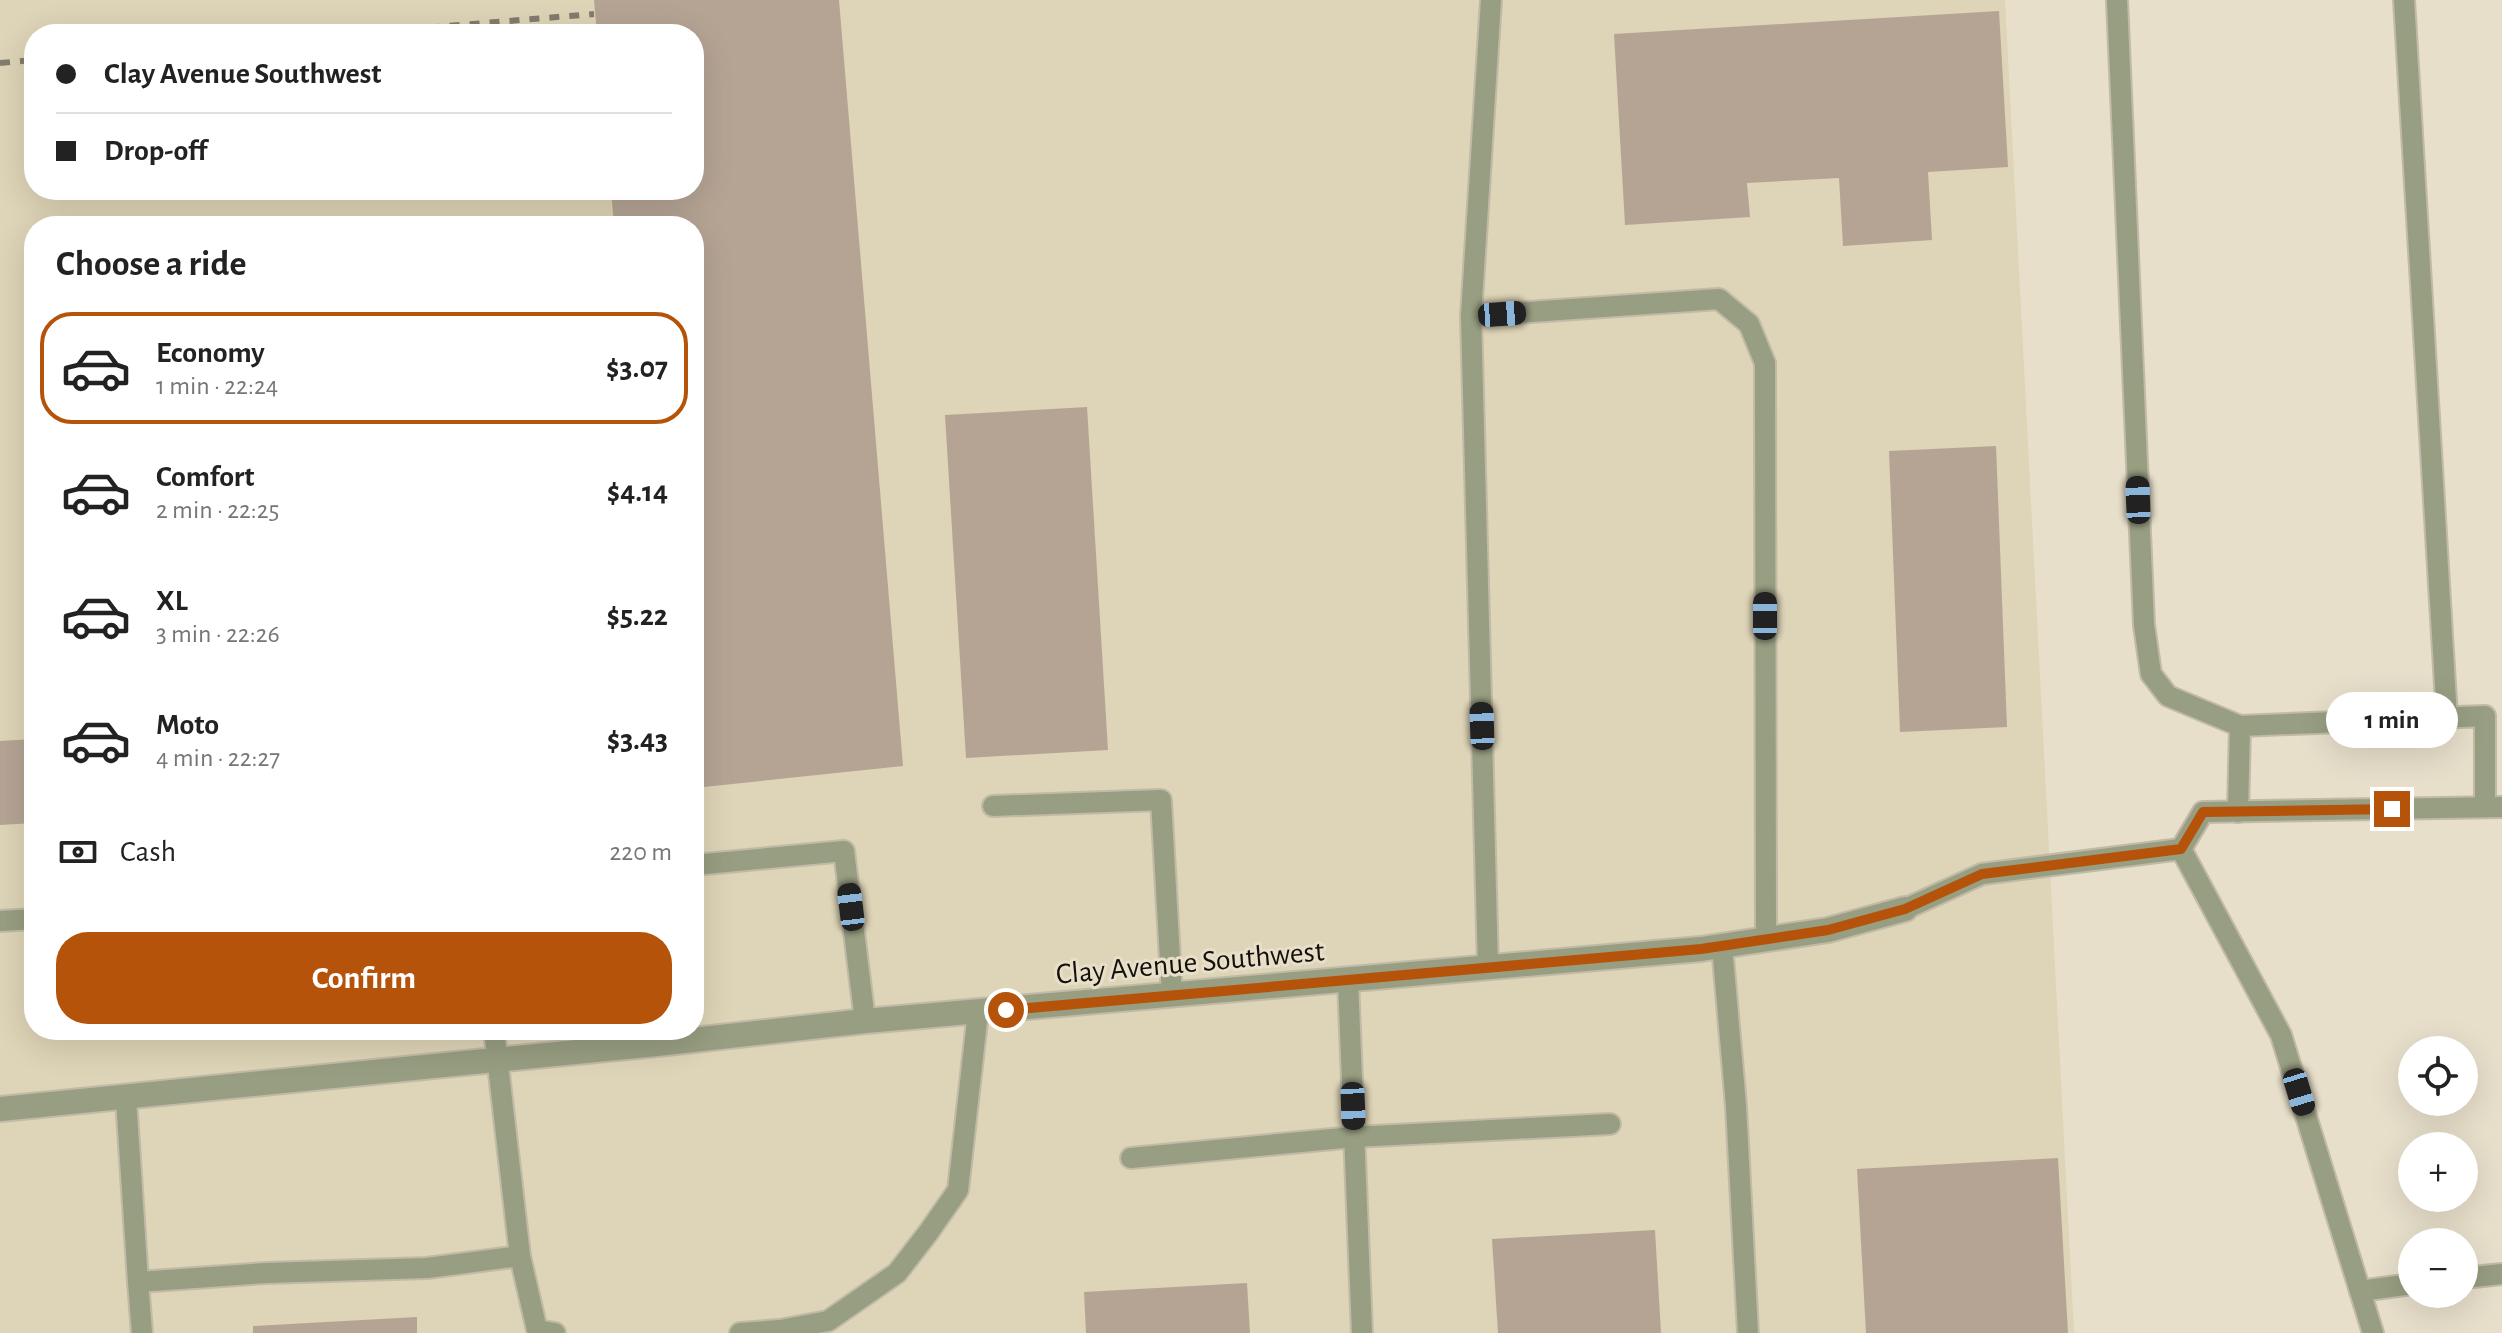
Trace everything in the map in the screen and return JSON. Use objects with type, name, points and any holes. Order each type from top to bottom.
[{"type":"street","name":"Clay Avenue Southwest","points":[[704,1038],[1722,946],[1828,930],[1905,909]]},
{"type":"street","name":"Clay Avenue Southwest","points":[[0,1109],[682,1040]]},
{"type":"lane","points":[[1488,968],[1471,316],[1491,0]]},
{"type":"lane","points":[[2117,0],[2143,610],[2151,674],[2168,696],[2240,726],[2485,716],[2494,807],[2203,812],[2181,849]]},
{"type":"lane","points":[[2404,0],[2447,718]]},
{"type":"lane","points":[[1471,316],[1719,299],[1749,324],[1765,363],[1766,939]]},
{"type":"lane","points":[[2238,812],[2240,726]]},
{"type":"lane","points":[[993,806],[1161,800],[1172,995]]},
{"type":"lane","points":[[1905,909],[1982,874],[2181,849]]},
{"type":"lane","points":[[2181,849],[2281,1035],[2373,1333]]},
{"type":"lane","points":[[704,864],[844,851],[865,1021]]},
{"type":"lane","points":[[0,921],[24,920]]},
{"type":"lane","points":[[1722,946],[1736,1106],[1748,1333]]},
{"type":"lane","points":[[1348,980],[1362,1333]]},
{"type":"lane","points":[[740,1333],[780,1330],[828,1321],[897,1273],[928,1233],[958,1190],[978,1012]]},
{"type":"lane","points":[[495,1040],[520,1256],[543,1332]]},
{"type":"lane","points":[[126,1098],[142,1333]]},
{"type":"lane","points":[[1131,1158],[1354,1137],[1610,1124]]},
{"type":"lane","points":[[138,1282],[266,1273],[427,1268],[520,1256]]},
{"type":"lane","points":[[2478,1277],[2502,1274]]},
{"type":"lane","points":[[2360,1291],[2398,1286]]},
{"type":"shaded area","points":[[0,0],[2005,0],[2074,1333],[0,1333]]},
{"type":"building","points":[[594,0],[839,0],[903,766],[704,787],[704,216],[613,216],[612,200],[704,200],[704,24],[596,24]]},
{"type":"building","points":[[1999,11],[2008,167],[1928,172],[1932,240],[1843,246],[1839,178],[1747,183],[1750,217],[1625,225],[1614,34]]},
{"type":"building","points":[[1087,407],[1108,750],[966,758],[945,415]]},
{"type":"building","points":[[1996,446],[2007,727],[1900,732],[1889,451]]},
{"type":"building","points":[[24,740],[24,824],[0,825],[0,741]]},
{"type":"building","points":[[2058,1158],[2068,1333],[1866,1333],[1857,1169]]},
{"type":"building","points":[[1655,1230],[1661,1333],[1498,1333],[1492,1239]]},
{"type":"building","points":[[1247,1283],[1250,1333],[1086,1333],[1084,1292]]},
{"type":"building","points":[[417,1317],[417,1333],[253,1333],[253,1326]]},
{"type":"railway","points":[[472,24],[594,14]]},
{"type":"railway","points":[[0,63],[24,61]]},
{"type":"route","points":[[1006,1010],[1701,949],[1828,930],[1905,909],[1982,874],[2181,849],[2203,812],[2392,809]]}]
